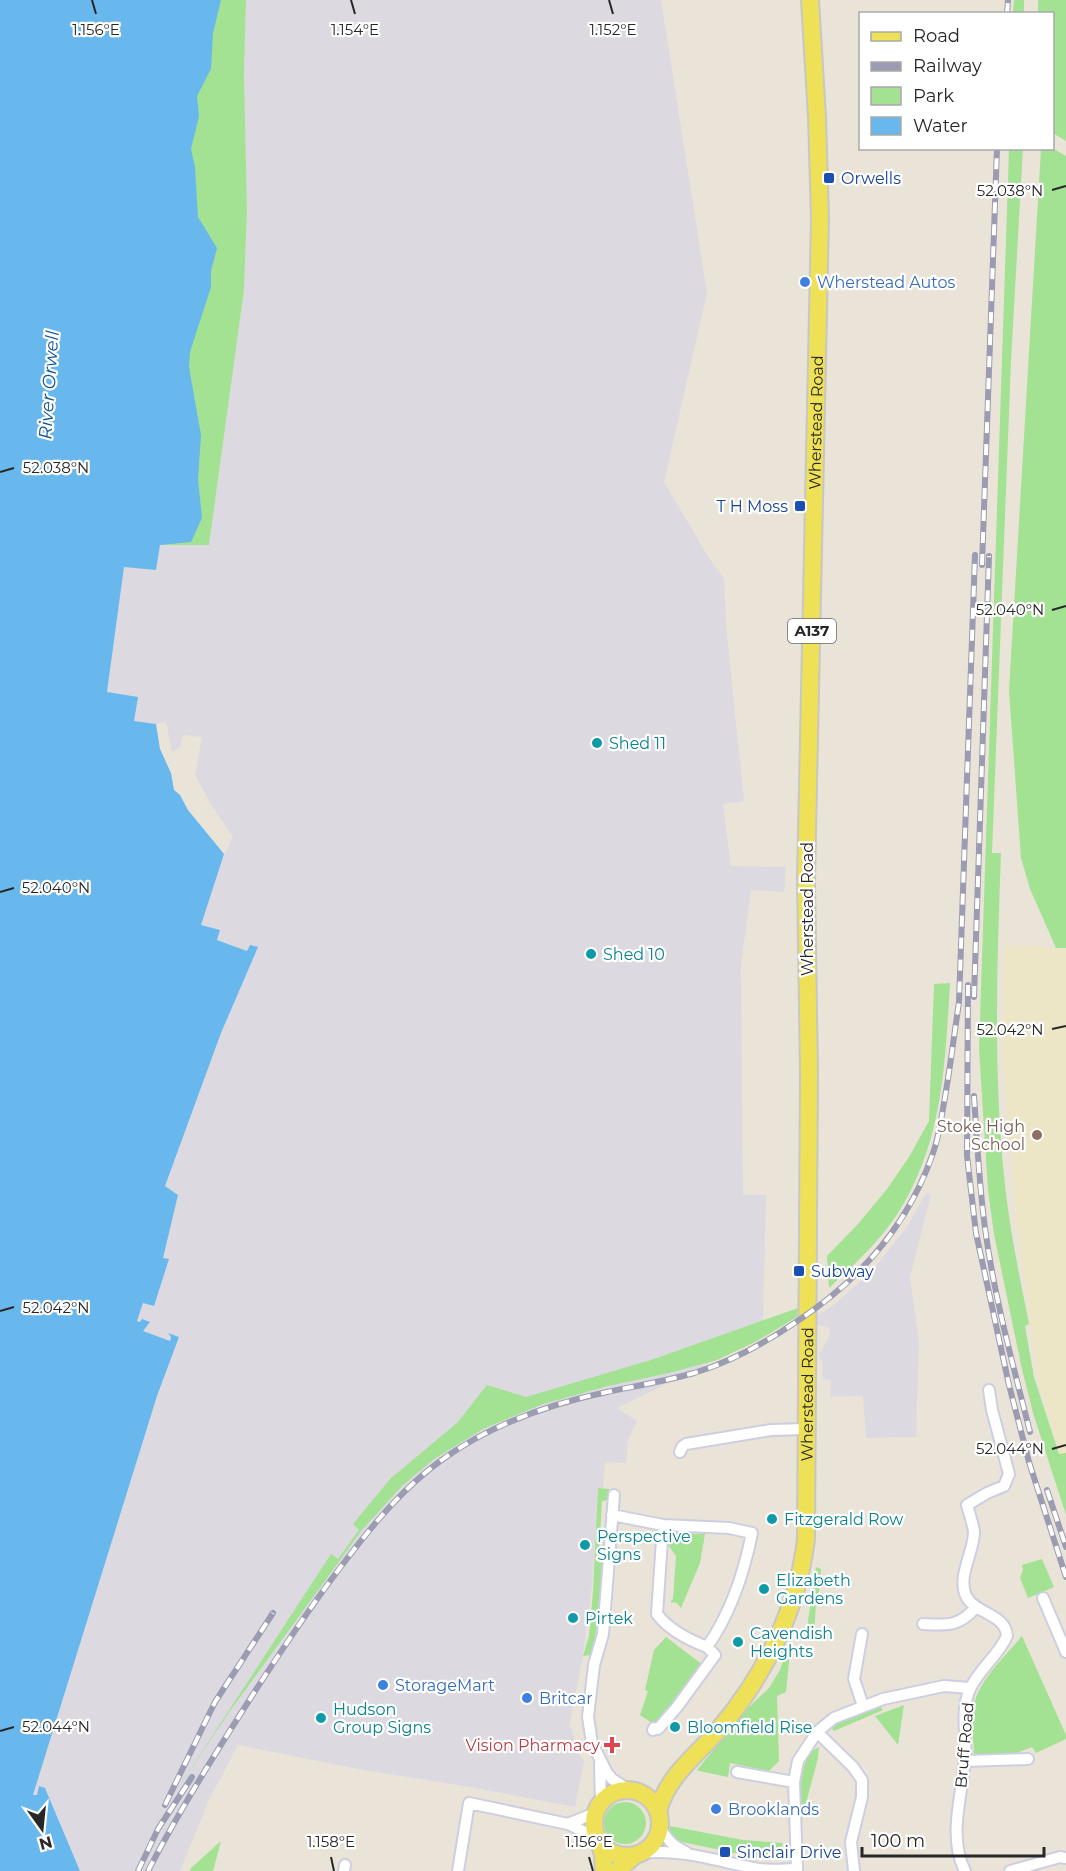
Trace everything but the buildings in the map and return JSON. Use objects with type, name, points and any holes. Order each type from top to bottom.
[{"type":"main road","name":"Wherstead Road","points":[[632,1791],[651,1788],[673,1777],[710,1739],[740,1701],[773,1647],[787,1617],[800,1577],[804,1553],[807,1502],[809,1029],[806,880],[820,218],[810,0]]},
{"type":"main road","name":"Wherstead Road","points":[[659,1819],[673,1777]]},
{"type":"main road","name":"A137","points":[[601,1804],[618,1791],[632,1791]]},
{"type":"main road","points":[[632,1791],[649,1799],[659,1819]]},
{"type":"main road","points":[[601,1804],[594,1827],[603,1855],[604,1871]]},
{"type":"main road","name":"A137","points":[[617,1871],[654,1842],[659,1819]]},
{"type":"main road","points":[[598,1840],[614,1854],[624,1857],[638,1854]]},
{"type":"street","points":[[923,1624],[951,1625],[969,1615],[976,1607],[968,1598],[964,1587],[964,1577],[974,1534],[967,1505],[1004,1486],[1009,1474],[989,1390]]},
{"type":"street","points":[[680,1452],[686,1444],[771,1430],[806,1429]]},
{"type":"street","points":[[614,1495],[603,1634],[594,1665],[588,1717],[592,1743],[600,1761],[612,1779],[632,1791]]},
{"type":"street","points":[[612,1515],[663,1525],[729,1528],[752,1533],[736,1591],[718,1631],[707,1647]]},
{"type":"street","points":[[653,1730],[658,1729],[677,1707],[715,1655],[707,1647],[661,1620],[657,1614],[663,1525]]},
{"type":"street","points":[[1042,1598],[1066,1652]]},
{"type":"street","name":"Bruff Road","points":[[965,1871],[957,1836],[958,1804],[965,1761],[964,1712],[966,1700],[976,1676],[1007,1636],[1002,1622],[976,1607]]},
{"type":"street","points":[[862,1634],[854,1679],[863,1706]]},
{"type":"street","points":[[638,1854],[658,1851],[694,1855],[760,1869],[797,1870],[794,1782],[798,1761],[817,1732],[834,1718],[883,1699],[944,1686],[970,1688]]},
{"type":"street","points":[[817,1732],[853,1767],[862,1780],[862,1797],[851,1842],[854,1871]]},
{"type":"street","points":[[965,1761],[1028,1759]]},
{"type":"street","points":[[568,1824],[601,1804],[600,1761]]},
{"type":"street","points":[[737,1772],[794,1782]]},
{"type":"street","points":[[458,1871],[469,1803],[568,1824],[598,1840]]},
{"type":"street","points":[[659,1819],[669,1842],[694,1855]]},
{"type":"street","points":[[1010,1871],[1059,1857],[1066,1858]]},
{"type":"shaded area","points":[[246,0],[661,0],[707,293],[664,482],[724,579],[727,635],[744,801],[723,804],[731,866],[786,867],[784,892],[751,890],[741,965],[743,1195],[766,1195],[763,1319],[772,1332],[617,1408],[637,1421],[628,1441],[626,1463],[605,1462],[603,1488],[598,1489],[592,1586],[583,1656],[569,1727],[572,1729],[577,1751],[584,1761],[575,1807],[358,1769],[238,1745],[209,1800],[180,1871],[80,1871],[45,1788],[37,1796],[33,1795],[157,1396],[179,1337],[169,1334],[170,1341],[142,1331],[140,1322],[137,1321],[143,1303],[154,1306],[167,1260],[162,1259],[178,1195],[164,1187],[221,1033],[257,948],[247,951],[216,939],[201,925],[220,864],[233,837],[195,775],[202,737],[183,735],[180,747],[172,752],[166,722],[156,724],[134,721],[107,693],[124,566],[160,545],[209,545],[244,289],[247,211],[244,72]]},
{"type":"shaded area","name":"Stoke High School","points":[[1004,945],[1066,948],[1066,1476],[1038,1380],[1016,1218],[1002,1051]]},
{"type":"shaded area","points":[[926,1193],[931,1195],[910,1277],[919,1342],[916,1437],[866,1438],[863,1396],[830,1397],[831,1380],[822,1379],[823,1364],[819,1353],[829,1337],[830,1328],[816,1324],[816,1317],[836,1303],[873,1270],[908,1225]]},
{"type":"green space","points":[[204,0],[246,0],[244,72],[247,211],[244,290],[209,545],[160,545],[176,212]]},
{"type":"green space","points":[[1014,0],[1024,0],[1024,12],[1013,12]]},
{"type":"green space","points":[[1038,0],[1066,0],[1066,141],[1054,134],[1054,12],[1038,12]]},
{"type":"green space","points":[[1054,149],[1066,156],[1066,948],[1056,948],[1030,889],[1021,858],[1009,691],[1041,150]]},
{"type":"green space","points":[[1009,150],[1023,150],[1011,361],[992,853],[1001,853],[997,1061],[1005,1185],[1012,1238],[1029,1324],[1025,1326],[1034,1377],[1059,1454],[1066,1453],[1066,1515],[1033,1413],[994,1234],[988,1190],[979,1049]]},
{"type":"green space","points":[[950,983],[939,1102],[933,1130],[913,1186],[883,1234],[829,1288],[827,1256],[887,1189],[909,1157],[929,1121],[934,984]]},
{"type":"green space","points":[[798,1308],[797,1317],[757,1341],[717,1360],[543,1404],[483,1429],[434,1459],[402,1486],[362,1530],[232,1708],[177,1790],[331,1554],[338,1559],[359,1530],[353,1524],[390,1479],[457,1423],[487,1385],[526,1397],[651,1360]]},
{"type":"green space","points":[[598,1488],[609,1489],[608,1500],[602,1501],[599,1556],[604,1557],[594,1648],[590,1655],[583,1656],[589,1636]]},
{"type":"green space","points":[[673,1529],[685,1534],[705,1534],[700,1563],[681,1608],[677,1603],[670,1602],[673,1599],[676,1556],[666,1542],[668,1532]]},
{"type":"green space","points":[[1042,1559],[1054,1587],[1028,1598],[1020,1578],[1022,1565]]},
{"type":"green space","points":[[816,1567],[821,1569],[814,1635],[806,1634]]},
{"type":"green space","points":[[792,1633],[786,1692],[777,1696],[779,1761],[769,1771],[730,1763],[728,1777],[697,1770],[749,1707],[769,1688],[780,1670]]},
{"type":"green space","points":[[1022,1636],[1066,1739],[1036,1753],[1032,1747],[1009,1756],[974,1757],[972,1721],[975,1700],[992,1670]]},
{"type":"green space","points":[[666,1637],[703,1665],[655,1725],[640,1715],[648,1691],[645,1690],[654,1650]]},
{"type":"green space","points":[[904,1705],[898,1745],[875,1716]]},
{"type":"green space","points":[[881,1707],[883,1710],[834,1731],[832,1729],[842,1721]]},
{"type":"green space","points":[[819,1747],[801,1822],[799,1820],[800,1786],[808,1753]]},
{"type":"green space","points":[[625,1802],[640,1808],[646,1823],[640,1838],[625,1844],[610,1838],[604,1823],[610,1808]]},
{"type":"green space","points":[[670,1826],[743,1840],[783,1843],[780,1855],[764,1859],[677,1841],[670,1833]]},
{"type":"green space","points":[[221,1841],[213,1871],[190,1871],[191,1868]]},
{"type":"water","name":"River Orwell","points":[[0,0],[221,0],[213,33],[211,69],[197,96],[199,116],[191,149],[195,167],[198,217],[217,248],[211,271],[211,287],[190,352],[189,367],[201,435],[198,479],[202,518],[191,542],[160,545],[156,570],[124,567],[107,692],[138,697],[134,721],[156,724],[160,749],[171,773],[174,790],[224,854],[201,925],[220,930],[217,940],[247,951],[250,945],[258,947],[221,1033],[165,1186],[178,1195],[163,1258],[169,1259],[154,1306],[143,1303],[137,1321],[140,1322],[142,1319],[150,1322],[143,1331],[170,1341],[171,1337],[168,1333],[179,1337],[157,1396],[33,1795],[37,1795],[39,1786],[45,1788],[80,1871],[0,1871]]},
{"type":"railway","points":[[1007,12],[1008,0]]},
{"type":"railway","points":[[982,565],[997,150]]},
{"type":"railway","points":[[148,1871],[201,1777],[301,1621],[368,1532],[415,1481],[461,1447],[521,1417],[585,1397],[694,1373],[747,1351],[796,1322],[841,1288],[861,1269],[896,1227],[923,1179],[937,1141],[959,1002],[975,555]]},
{"type":"railway","points":[[974,997],[989,556]]},
{"type":"railway","points":[[968,985],[967,1156],[976,1233],[1009,1385],[1029,1462],[1066,1577]]},
{"type":"railway","points":[[974,1096],[981,1195],[993,1279],[1030,1432]]},
{"type":"railway","points":[[1047,1490],[1066,1547]]},
{"type":"railway","points":[[165,1805],[215,1702],[273,1613]]},
{"type":"railway","points":[[138,1871],[158,1829],[192,1777]]},
{"type":"place","name":"Orwells","points":[[829,178]]},
{"type":"place","name":"Wherstead Autos","points":[[805,282]]},
{"type":"place","name":"T H Moss","points":[[800,506]]},
{"type":"place","name":"Shed 11","points":[[597,743]]},
{"type":"place","name":"Shed 10","points":[[591,954]]},
{"type":"place","name":"Stoke High School","points":[[1037,1135]]},
{"type":"place","name":"Subway","points":[[799,1271]]},
{"type":"place","name":"Fitzgerald Row","points":[[772,1519]]},
{"type":"place","name":"Perspective Signs","points":[[585,1545]]},
{"type":"place","name":"Elizabeth Gardens","points":[[764,1589]]},
{"type":"place","name":"Pirtek","points":[[573,1618]]},
{"type":"place","name":"Cavendish Heights","points":[[738,1642]]},
{"type":"place","name":"StorageMart","points":[[383,1685]]},
{"type":"place","name":"Britcar","points":[[527,1698]]},
{"type":"place","name":"Hudson Group Signs","points":[[321,1718]]},
{"type":"place","name":"Bloomfield Rise","points":[[675,1727]]},
{"type":"place","name":"Vision Pharmacy","points":[[612,1745]]},
{"type":"place","name":"Brooklands","points":[[716,1809]]},
{"type":"place","name":"Sinclair Drive","points":[[725,1852]]}]
